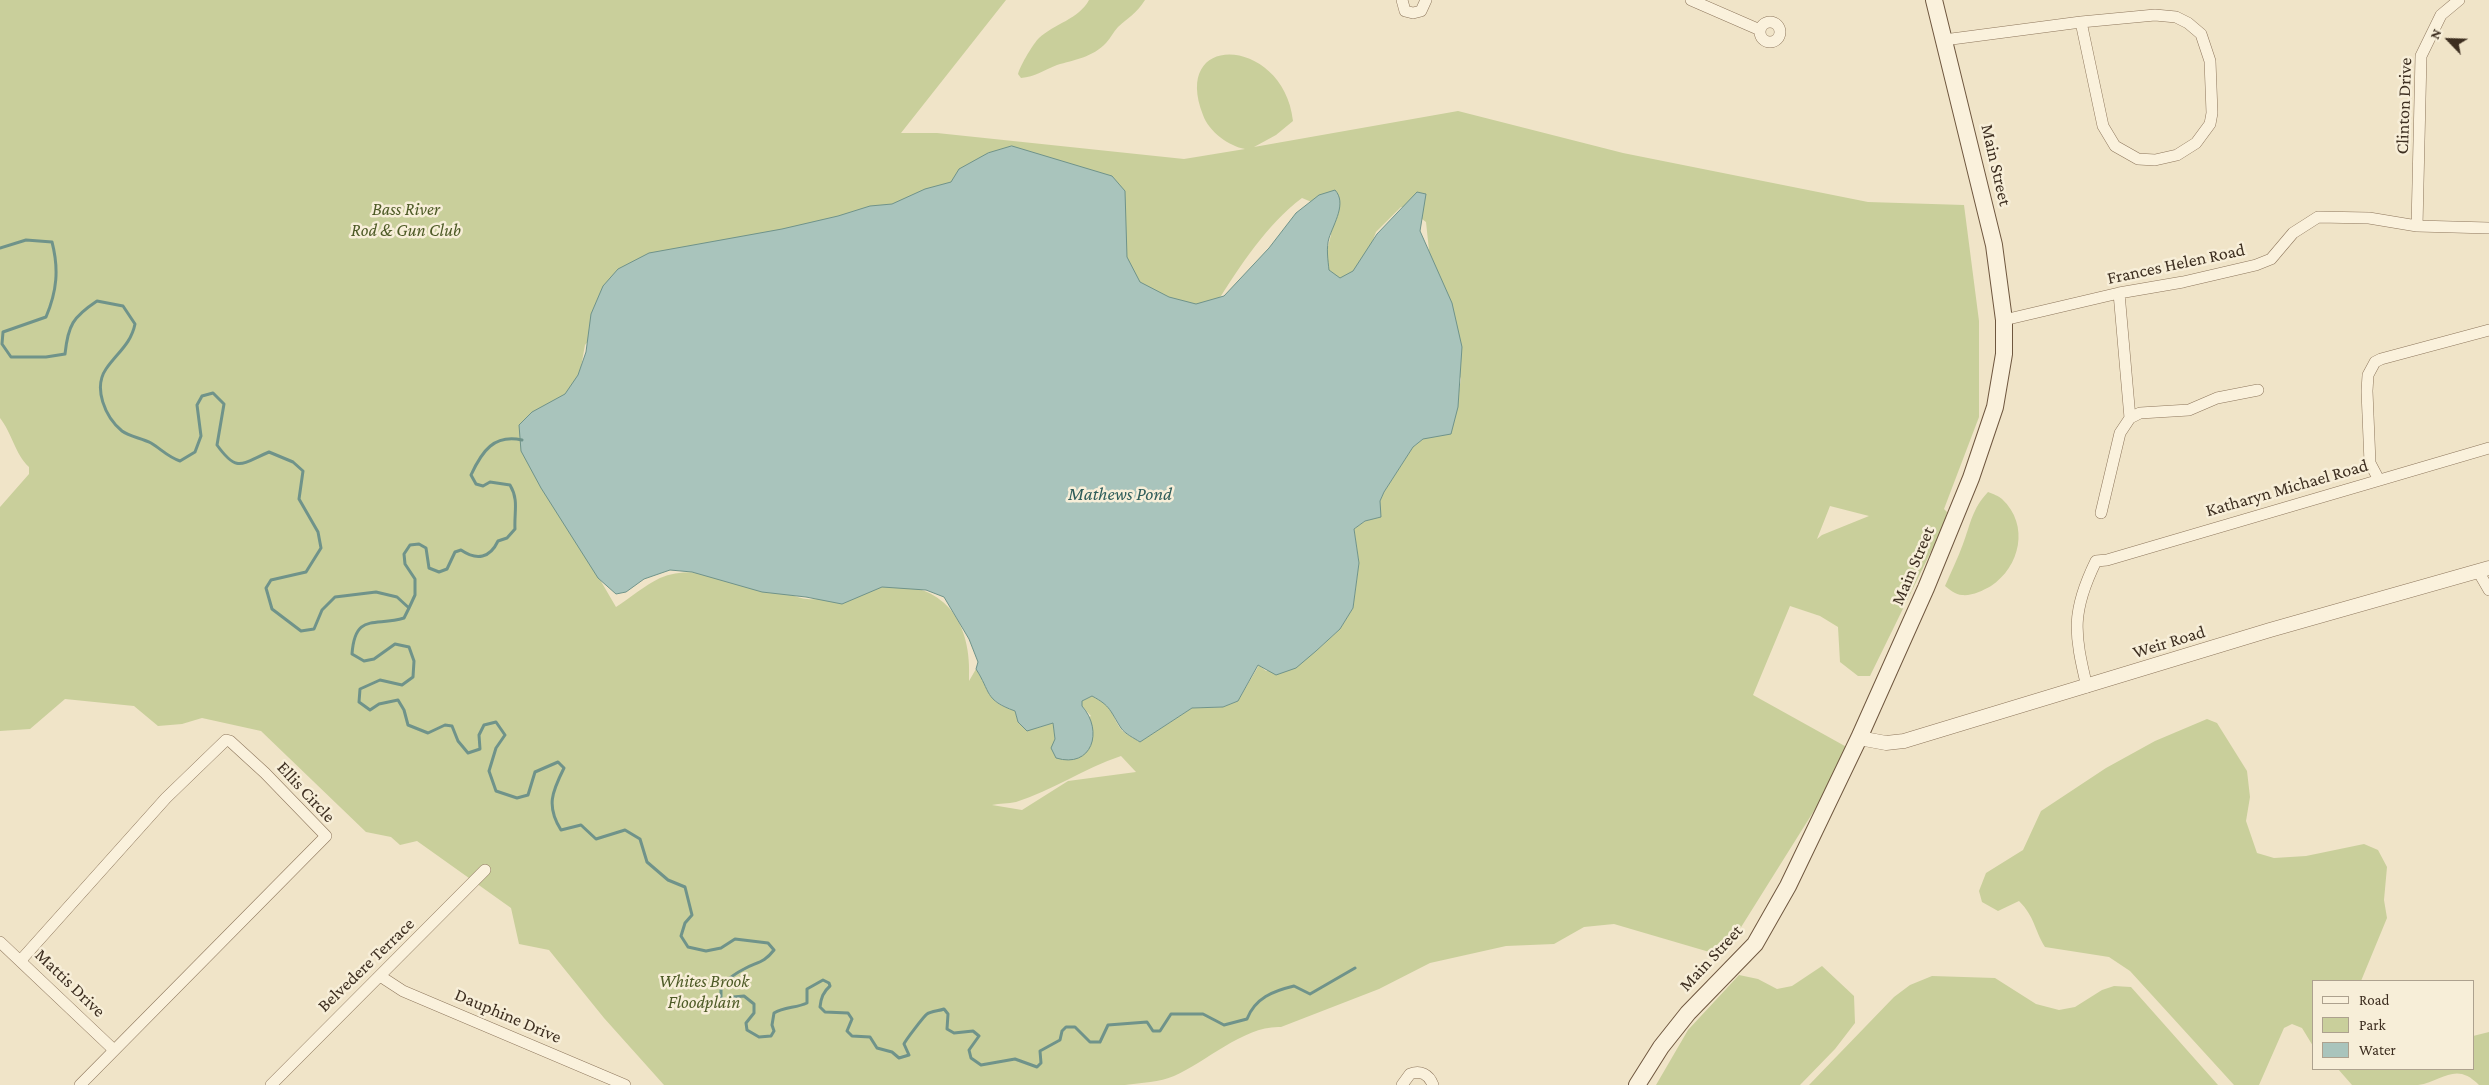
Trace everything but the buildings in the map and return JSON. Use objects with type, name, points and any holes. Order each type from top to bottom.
[{"type":"main road","name":"Main Street","points":[[1638,1085],[1661,1047],[1688,1013],[1755,944],[1788,886],[1859,738],[1926,588],[1986,437],[2000,381],[2004,354],[2004,320],[1994,245],[1934,0]]},
{"type":"street","points":[[1402,0],[1405,11],[1413,14],[1421,11],[1426,0]]},
{"type":"street","points":[[1691,0],[1760,30]]},
{"type":"street","name":"Clinton Drive","points":[[2417,226],[2421,56],[2441,15],[2459,0]]},
{"type":"street","points":[[1944,40],[2081,22],[2162,14],[2182,20],[2196,30],[2205,42],[2210,61],[2213,102],[2210,124],[2196,143],[2177,155],[2155,160],[2138,159],[2115,146],[2106,134],[2100,117],[2081,22]]},
{"type":"street","name":"Frances Helen Road","points":[[2004,320],[2118,293],[2183,282],[2256,265],[2271,259],[2293,233],[2318,216],[2369,218],[2417,226],[2489,228]]},
{"type":"street","points":[[2118,293],[2130,418]]},
{"type":"street","points":[[2379,480],[2370,464],[2367,391],[2368,375],[2376,362],[2381,359],[2489,330]]},
{"type":"street","points":[[2101,513],[2120,433],[2130,418],[2140,413],[2189,410],[2218,398],[2258,390]]},
{"type":"street","name":"Katharyn Michael Road","points":[[2087,687],[2077,644],[2076,620],[2080,595],[2096,561],[2107,560],[2489,448]]},
{"type":"street","points":[[2484,570],[2489,590]]},
{"type":"street","name":"Weir Road","points":[[1859,738],[1886,743],[1904,741],[2270,630],[2484,570]]},
{"type":"street","name":"Ellis Circle","points":[[21,960],[166,798],[222,742],[230,741],[265,773],[326,836],[80,1085]]},
{"type":"street","name":"Belvedere Terrace","points":[[272,1085],[485,870]]},
{"type":"street","name":"Mattis Drive","points":[[0,942],[114,1050]]},
{"type":"street","name":"Dauphine Drive","points":[[380,976],[403,991],[625,1085]]},
{"type":"street","points":[[1402,1085],[1410,1074],[1419,1072],[1428,1076],[1433,1085]]},
{"type":"green space","name":"Bass River Rod & Gun Club","points":[[0,0],[1006,0],[901,133],[937,133],[1184,159],[1245,149],[1226,141],[1210,127],[1203,115],[1197,87],[1202,68],[1215,57],[1232,55],[1252,60],[1270,73],[1285,93],[1293,121],[1276,135],[1254,147],[1458,111],[1623,153],[1868,202],[1964,205],[1979,321],[1979,417],[1944,509],[1947,512],[1944,525],[1870,676],[1858,676],[1840,662],[1838,627],[1820,616],[1790,606],[1753,695],[1852,750],[1723,956],[1614,924],[1584,927],[1554,944],[1506,946],[1430,963],[1379,989],[1281,1027],[1267,1028],[1240,1038],[1169,1078],[1125,1085],[664,1085],[604,1018],[549,950],[519,944],[511,908],[417,841],[400,845],[391,837],[366,832],[261,731],[202,718],[182,724],[158,726],[134,706],[65,699],[30,729],[0,731],[0,507],[29,474],[29,467],[20,456],[0,418]],"holes":[[[929,191],[1168,313],[1216,304],[1266,233],[1289,208],[1302,198],[1326,208],[1331,235],[1322,269],[1361,305],[1368,253],[1376,232],[1401,207],[1407,208],[1426,222],[1433,288],[1445,343],[1461,379],[1455,412],[1413,447],[1384,492],[1380,501],[1380,517],[1365,521],[1354,529],[1359,563],[1353,608],[1340,629],[1316,651],[1266,671],[1259,665],[1238,701],[1223,707],[1192,708],[1140,742],[1122,730],[1110,709],[1092,696],[1082,701],[1082,706],[1091,716],[1055,739],[1053,723],[1037,728],[1018,722],[1015,711],[993,699],[976,669],[969,681],[969,657],[957,618],[945,604],[931,594],[913,587],[891,585],[867,588],[830,597],[807,599],[732,578],[688,572],[660,578],[616,607],[523,448],[576,395],[585,345],[621,305]],[[1830,506],[1869,516],[1822,535],[1817,539]],[[1121,756],[1136,772],[1068,781],[1022,810],[992,805],[1013,803],[1029,797]]]},
{"type":"green space","points":[[1089,0],[1145,0],[1116,29],[1106,43],[1095,52],[1035,75],[1021,78],[1018,74],[1027,54],[1036,41],[1045,33],[1073,17],[1085,7]]},
{"type":"green space","points":[[1988,492],[2001,498],[2011,509],[2016,521],[2018,545],[2015,557],[2001,578],[1991,586],[1969,595],[1960,595],[1945,586],[1975,510]]},
{"type":"green space","points":[[2207,719],[2217,723],[2247,771],[2250,797],[2246,821],[2257,853],[2274,858],[2306,856],[2364,844],[2378,850],[2387,867],[2384,900],[2387,918],[2361,980],[2312,980],[2312,1044],[2302,1028],[2292,1024],[2284,1028],[2259,1085],[2234,1085],[2130,971],[2109,957],[2045,947],[2031,918],[2019,901],[1998,911],[1982,902],[1979,891],[1986,873],[2023,850],[2041,811],[2106,768],[2155,741]]},
{"type":"green space","points":[[1822,966],[1854,996],[1855,1023],[1835,1049],[1800,1085],[1656,1085],[1688,1030],[1739,975],[1758,979],[1777,989],[1792,986]]},
{"type":"green space","points":[[1932,976],[1995,978],[2036,1004],[2059,1010],[2075,1007],[2102,990],[2114,986],[2131,987],[2218,1085],[1809,1085],[1894,997],[1910,985]]},
{"type":"green space","points":[[2489,1032],[2489,1085],[2479,1085],[2471,1078],[2456,1073],[2418,1085],[2352,1085],[2339,1070],[2474,1070],[2474,1036]]},
{"type":"water","name":"Mathews Pond","points":[[1012,146],[1112,176],[1125,191],[1127,257],[1140,282],[1169,297],[1196,304],[1224,296],[1269,248],[1296,213],[1319,195],[1335,190],[1340,201],[1340,207],[1329,238],[1327,250],[1329,270],[1340,278],[1353,271],[1377,234],[1417,192],[1426,194],[1420,231],[1452,303],[1462,347],[1458,407],[1451,434],[1423,439],[1413,447],[1384,492],[1380,501],[1381,517],[1365,521],[1354,529],[1359,563],[1353,608],[1340,629],[1296,668],[1276,675],[1258,665],[1238,701],[1223,707],[1192,708],[1140,742],[1127,734],[1107,706],[1092,696],[1082,701],[1082,706],[1089,716],[1092,726],[1091,746],[1086,753],[1078,758],[1068,760],[1056,758],[1051,748],[1055,739],[1053,723],[1027,731],[1018,722],[1015,711],[993,699],[976,669],[978,662],[969,639],[944,597],[926,590],[882,587],[842,604],[806,597],[762,592],[692,572],[670,570],[644,579],[626,592],[616,594],[598,578],[541,488],[521,451],[519,425],[532,412],[565,394],[578,375],[586,352],[591,314],[603,286],[618,269],[649,253],[782,229],[838,216],[870,206],[892,204],[925,189],[951,182],[959,169],[988,153]]},
{"type":"waterway","points":[[0,248],[26,240],[52,242],[56,261],[55,289],[46,317],[3,332],[2,344],[11,357],[46,357],[65,354],[70,329],[82,312],[97,301],[123,306],[135,324],[127,343],[106,369],[101,385],[101,393],[106,410],[110,418],[122,431],[151,443],[180,461],[195,452],[201,436],[197,405],[202,396],[213,393],[224,404],[217,445],[230,460],[235,463],[246,462],[269,452],[293,462],[303,471],[299,499],[318,532],[321,548],[306,572],[271,580],[266,588],[272,609],[301,631],[314,629],[322,610],[335,597],[376,592],[397,597],[409,608],[404,618],[376,622],[362,627],[357,632],[352,654],[364,661],[374,659],[395,644],[409,647],[414,661],[413,677],[402,685],[380,680],[360,689],[359,702],[370,710],[379,704],[398,700],[404,710],[408,725],[428,733],[445,725],[452,726],[458,741],[468,753],[480,749],[479,735],[484,725],[496,722],[505,735],[496,748],[489,771],[496,791],[517,798],[528,795],[535,772],[558,762],[564,768],[556,784],[552,806],[553,814],[561,830],[581,825],[596,839],[625,830],[640,839],[647,862],[668,880],[685,887],[692,915],[685,923],[681,936],[688,947],[706,951],[721,948],[735,939],[768,943],[774,950],[767,957],[738,972],[721,985],[721,1001],[727,1005],[733,997],[744,996],[754,1004],[754,1013],[746,1023],[747,1030],[759,1037],[771,1036],[774,1031],[772,1025],[774,1013],[807,1003],[807,989],[823,980],[829,983],[830,986],[823,995],[820,1007],[825,1012],[848,1013],[852,1019],[847,1031],[852,1036],[870,1037],[877,1048],[892,1052],[899,1058],[909,1055],[904,1044],[925,1016],[931,1012],[944,1009],[948,1014],[947,1029],[954,1033],[973,1031],[979,1036],[969,1050],[971,1058],[981,1065],[1015,1059],[1037,1067],[1041,1063],[1040,1051],[1060,1040],[1062,1031],[1066,1027],[1075,1027],[1090,1042],[1100,1042],[1108,1025],[1147,1022],[1153,1031],[1160,1031],[1171,1014],[1203,1014],[1224,1025],[1247,1019],[1255,1006],[1272,993],[1294,986],[1310,994],[1355,968]]},
{"type":"waterway","points":[[409,608],[415,595],[415,579],[405,564],[404,554],[410,545],[419,544],[426,548],[429,568],[439,572],[447,569],[455,552],[461,550],[472,556],[483,556],[491,551],[498,541],[507,538],[515,529],[515,501],[510,485],[490,482],[483,486],[476,484],[471,475],[490,446],[504,440],[522,440]]},
{"type":"park label","name":"Whites Brook Floodplain","points":[[704,991]]}]
